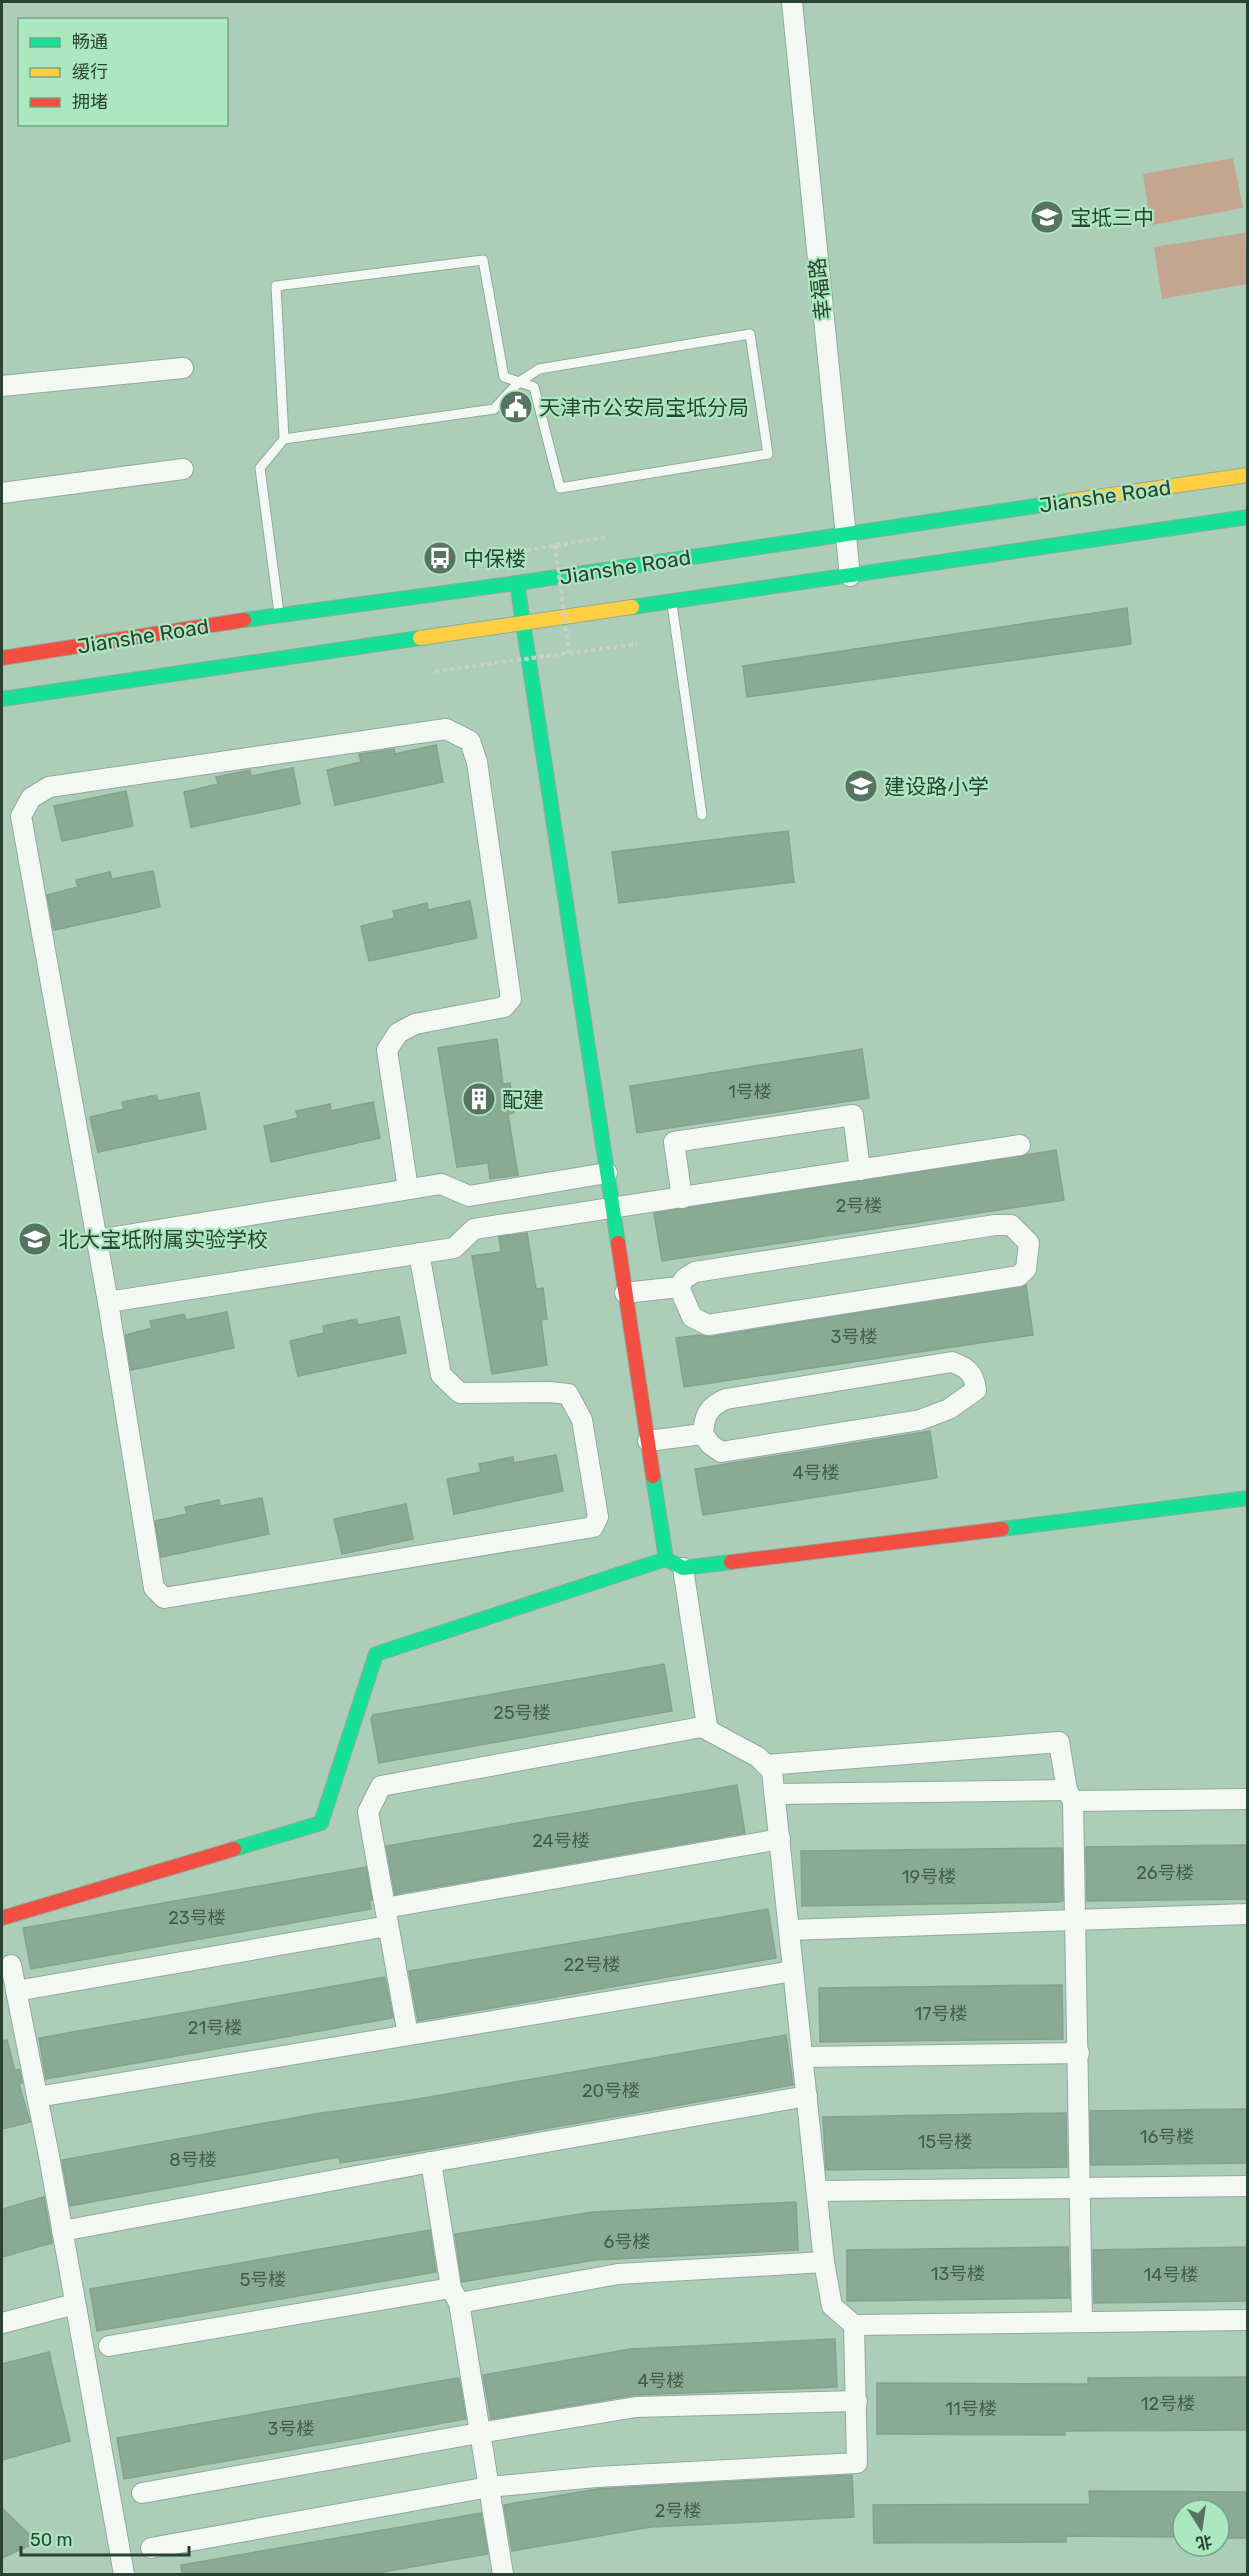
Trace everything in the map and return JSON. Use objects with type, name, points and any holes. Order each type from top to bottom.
[{"type":"main road","name":"Jianshe Road","points":[[2,658],[279,615],[517,583],[1248,475]]},
{"type":"main road","name":"Jianshe Road","points":[[2,699],[672,603],[1248,517]]},
{"type":"main road","points":[[517,583],[648,1442],[674,1564]]},
{"type":"main road","points":[[2,1918],[321,1823],[376,1654],[674,1564],[1248,1498]]},
{"type":"street","name":"幸福路","points":[[792,2],[850,576]]},
{"type":"street","points":[[2,386],[183,368]]},
{"type":"street","points":[[2,493],[183,469]]},
{"type":"street","points":[[408,1190],[387,1050],[398,1033],[415,1024],[504,1007],[511,999],[477,762],[470,741],[446,729],[49,787],[31,798],[21,816],[108,1302],[154,1588],[164,1598],[593,1527],[598,1517],[582,1420],[568,1394],[550,1392],[460,1393],[441,1375],[419,1253]]},
{"type":"street","points":[[682,1198],[674,1143],[696,1139],[853,1115],[860,1170]]},
{"type":"street","points":[[108,1302],[454,1248],[474,1229],[1020,1145]]},
{"type":"street","points":[[96,1240],[441,1184],[469,1196],[607,1173]]},
{"type":"street","points":[[469,1196],[474,1229]]},
{"type":"street","points":[[625,1293],[679,1287],[695,1272],[995,1225],[1011,1225],[1029,1244],[1026,1269],[1020,1276],[708,1325],[692,1317],[679,1287]]},
{"type":"street","points":[[952,1362],[965,1366],[974,1376],[976,1390],[949,1409],[920,1420],[721,1452],[710,1444],[703,1434],[707,1412],[715,1404],[726,1399],[952,1362]]},
{"type":"street","points":[[648,1442],[703,1434]]},
{"type":"street","points":[[408,2035],[368,1812],[381,1786],[707,1726],[674,1564]]},
{"type":"street","points":[[702,1727],[758,1757],[772,1771],[824,2262],[832,2306],[854,2325],[1248,2320]]},
{"type":"street","points":[[766,1765],[1059,1742],[1070,1796],[1077,1920],[1082,2322]]},
{"type":"street","points":[[775,1794],[1248,1799]]},
{"type":"street","points":[[16,1991],[780,1839]]},
{"type":"street","points":[[789,1930],[1248,1914]]},
{"type":"street","points":[[10,1965],[37,2097],[124,2574]]},
{"type":"street","points":[[37,2097],[793,1971]]},
{"type":"street","points":[[803,2057],[1079,2053]]},
{"type":"street","points":[[62,2231],[431,2162],[807,2096]]},
{"type":"street","points":[[431,2162],[503,2574]]},
{"type":"street","points":[[817,2191],[1248,2186]]},
{"type":"street","points":[[109,2346],[618,2274],[824,2262]]},
{"type":"street","points":[[2,2323],[75,2304]]},
{"type":"street","points":[[151,2548],[489,2487],[596,2477],[857,2463],[854,2325]]},
{"type":"street","points":[[142,2493],[636,2407],[857,2402]]},
{"type":"lane","points":[[279,615],[260,468],[284,439],[494,410],[519,382],[539,369],[750,334],[768,454],[560,488],[534,387],[519,382],[504,377],[483,260],[276,286],[284,439]]},
{"type":"lane","points":[[672,603],[702,815]]},
{"type":"path","points":[[497,555],[607,537]]},
{"type":"path","points":[[555,545],[569,653]]},
{"type":"path","points":[[435,671],[637,644]]},
{"type":"shaded area","points":[[1233,158],[1243,208],[1151,225],[1143,174]]},
{"type":"shaded area","points":[[1245,233],[1247,284],[1162,299],[1154,247]]},
{"type":"building","points":[[1127,608],[1131,644],[747,697],[743,666]]},
{"type":"building","points":[[436,745],[443,782],[335,805],[327,770],[361,762],[359,754],[394,749],[395,754]]},
{"type":"building","points":[[293,768],[300,804],[191,827],[184,792],[218,784],[216,777],[250,770],[251,776]]},
{"type":"building","points":[[126,791],[133,826],[62,841],[54,806]]},
{"type":"building","points":[[788,831],[794,882],[619,903],[612,852]]},
{"type":"building","points":[[153,871],[160,907],[54,930],[47,895],[78,887],[76,880],[110,872],[112,879]]},
{"type":"building","points":[[470,901],[477,938],[369,961],[361,926],[395,918],[393,911],[427,903],[428,910]]},
{"type":"building","name":"配建","points":[[497,1039],[503,1084],[510,1083],[514,1113],[508,1114],[518,1175],[490,1179],[488,1163],[457,1167],[438,1048]]},
{"type":"building","points":[[862,1049],[869,1098],[637,1133],[630,1086]]},
{"type":"building","points":[[199,1093],[206,1129],[98,1152],[90,1117],[124,1109],[122,1102],[156,1095],[158,1101]]},
{"type":"building","points":[[373,1102],[380,1138],[271,1162],[264,1126],[298,1118],[296,1111],[330,1104],[331,1111]]},
{"type":"building","points":[[1056,1150],[1064,1200],[662,1261],[654,1213]]},
{"type":"building","points":[[527,1233],[536,1289],[543,1288],[547,1319],[541,1320],[547,1365],[492,1374],[472,1256],[501,1252],[499,1237]]},
{"type":"building","points":[[1026,1285],[1033,1335],[684,1387],[676,1338],[700,1335],[710,1337]]},
{"type":"building","points":[[227,1312],[234,1348],[131,1370],[125,1335],[152,1328],[150,1321],[184,1314],[186,1320]]},
{"type":"building","points":[[399,1317],[406,1353],[298,1376],[290,1341],[324,1333],[323,1326],[356,1319],[358,1325]]},
{"type":"building","points":[[930,1431],[937,1478],[703,1515],[695,1469]]},
{"type":"building","points":[[556,1455],[563,1491],[454,1514],[447,1479],[481,1472],[479,1464],[513,1457],[514,1463]]},
{"type":"building","points":[[262,1498],[269,1534],[161,1557],[155,1521],[187,1514],[185,1507],[219,1500],[220,1506]]},
{"type":"building","points":[[406,1504],[413,1539],[342,1554],[334,1519]]},
{"type":"building","points":[[664,1664],[672,1711],[379,1763],[371,1719],[373,1715]]},
{"type":"building","points":[[737,1785],[745,1833],[395,1894],[386,1846]]},
{"type":"building","points":[[1248,1845],[1248,1899],[1087,1901],[1086,1847]]},
{"type":"building","points":[[1062,1848],[1063,1901],[802,1906],[801,1851]]},
{"type":"building","points":[[366,1867],[372,1900],[369,1900],[371,1909],[31,1969],[23,1928]]},
{"type":"building","points":[[768,1909],[776,1958],[418,2021],[409,1971]]},
{"type":"building","points":[[385,1977],[393,2018],[46,2079],[39,2038]]},
{"type":"building","points":[[1062,1985],[1063,2039],[820,2042],[819,1988]]},
{"type":"building","points":[[786,2035],[793,2085],[419,2151],[340,2163],[339,2157],[70,2206],[62,2160],[315,2114],[412,2100]]},
{"type":"building","points":[[7,2040],[15,2071],[20,2069],[22,2083],[19,2084],[30,2122],[2,2129],[2,2041]]},
{"type":"building","points":[[1248,2109],[1248,2163],[1091,2165],[1090,2111]]},
{"type":"building","points":[[1066,2113],[1067,2167],[826,2170],[823,2117]]},
{"type":"building","points":[[44,2197],[52,2243],[2,2257],[2,2209]]},
{"type":"building","points":[[796,2202],[798,2250],[595,2260],[462,2282],[455,2234],[593,2212]]},
{"type":"building","points":[[430,2230],[436,2272],[97,2331],[90,2289]]},
{"type":"building","points":[[1068,2247],[1070,2298],[847,2301],[847,2250]]},
{"type":"building","points":[[1248,2247],[1248,2301],[1094,2303],[1093,2250]]},
{"type":"building","points":[[835,2339],[837,2387],[634,2395],[491,2419],[483,2375],[631,2349]]},
{"type":"building","points":[[49,2352],[70,2441],[2,2460],[2,2364]]},
{"type":"building","points":[[1248,2377],[1248,2430],[1065,2431],[1065,2435],[877,2434],[877,2383],[1088,2384],[1088,2378]]},
{"type":"building","points":[[457,2378],[466,2419],[124,2479],[117,2438]]},
{"type":"building","points":[[852,2475],[854,2517],[651,2527],[512,2551],[504,2505],[597,2489]]},
{"type":"building","points":[[1089,2491],[1248,2492],[1248,2538],[1231,2538],[1231,2498],[1171,2498],[1171,2537],[1066,2536],[1066,2542],[874,2543],[873,2505],[1090,2504]]},
{"type":"building","points":[[2,2508],[37,2542],[2,2558]]},
{"type":"building","points":[[481,2513],[488,2554],[371,2574],[182,2574],[181,2565]]},
{"type":"traffic: fast","points":[[244,620],[517,583],[1069,501]]},
{"type":"traffic: fast","points":[[632,607],[1248,517]]},
{"type":"traffic: fast","points":[[517,583],[618,1243]]},
{"type":"traffic: fast","points":[[2,699],[420,638]]},
{"type":"traffic: fast","points":[[653,1476],[666,1559]]},
{"type":"traffic: fast","points":[[1002,1529],[1248,1498]]},
{"type":"traffic: fast","points":[[234,1849],[321,1823],[376,1654],[666,1559],[683,1568],[731,1562]]},
{"type":"traffic: slow","points":[[1069,501],[1248,475]]},
{"type":"traffic: slow","points":[[420,638],[632,607]]},
{"type":"traffic: jam","points":[[2,658],[244,620]]},
{"type":"traffic: jam","points":[[618,1243],[653,1476]]},
{"type":"traffic: jam","points":[[731,1562],[1002,1529]]},
{"type":"traffic: jam","points":[[2,1918],[234,1849]]},
{"type":"place","name":"宝坻三中","points":[[1047,217]]},
{"type":"place","name":"天津市公安局宝坻分局","points":[[516,407]]},
{"type":"place","name":"中保楼","points":[[440,558]]},
{"type":"place","name":"建设路小学","points":[[861,786]]},
{"type":"place","name":"配建","points":[[479,1099]]},
{"type":"place","name":"北大宝坻附属实验学校","points":[[35,1239]]}]
